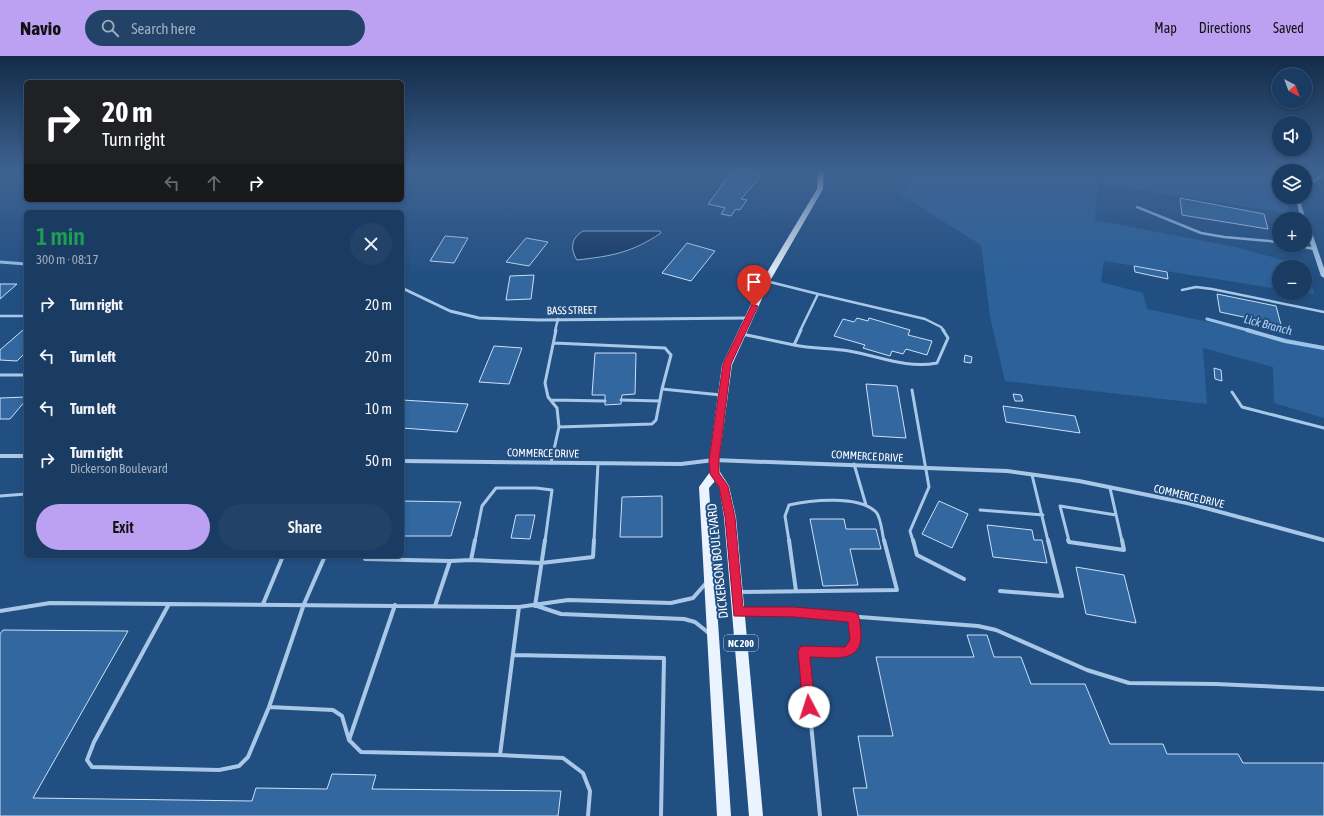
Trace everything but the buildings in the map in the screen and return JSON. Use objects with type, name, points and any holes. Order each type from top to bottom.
[{"type":"main road","name":"DICKERSON BOULEVARD","points":[[756,816],[730,517],[724,486],[715,474],[714,460],[727,364],[766,281],[809,207]]},
{"type":"main road","name":"DICKERSON BOULEVARD","points":[[715,474],[704,487],[724,816]]},
{"type":"street","points":[[1312,243],[1324,276]]},
{"type":"street","name":"BASS STREET","points":[[404,289],[450,311],[479,318],[748,318]]},
{"type":"street","points":[[0,456],[24,456]]},
{"type":"street","name":"COMMERCE DRIVE","points":[[404,461],[681,464],[714,460],[854,464],[1007,471],[1110,488],[1187,503],[1324,540]]},
{"type":"lane","points":[[1138,207],[1194,231],[1223,237],[1259,238],[1272,241]]},
{"type":"lane","points":[[741,334],[807,349],[849,351],[895,363],[925,367],[937,364],[948,338],[941,327],[925,319],[766,281]]},
{"type":"lane","points":[[1182,290],[1196,287],[1212,289],[1324,312]]},
{"type":"lane","points":[[794,345],[818,294]]},
{"type":"lane","points":[[0,316],[24,316]]},
{"type":"lane","points":[[551,462],[559,427],[557,408],[547,392],[545,383],[558,319]]},
{"type":"lane","points":[[554,343],[665,348],[671,355],[656,420],[652,424],[559,427]]},
{"type":"lane","points":[[0,375],[24,375]]},
{"type":"lane","points":[[662,389],[723,396]]},
{"type":"lane","points":[[912,390],[929,487],[910,531],[917,555],[964,579]]},
{"type":"lane","points":[[1232,392],[1242,407],[1324,428]]},
{"type":"lane","points":[[551,400],[605,400]]},
{"type":"lane","points":[[621,400],[660,401]]},
{"type":"lane","points":[[365,559],[450,562],[471,560],[541,563],[593,557],[598,463]]},
{"type":"lane","points":[[854,464],[866,505]]},
{"type":"lane","points":[[1000,591],[1062,596],[1032,475]]},
{"type":"lane","points":[[471,560],[482,506],[496,488],[536,488],[552,490],[535,606]]},
{"type":"lane","points":[[1110,488],[1124,550],[1068,542],[1060,506],[1116,515]]},
{"type":"lane","points":[[0,496],[24,494]]},
{"type":"lane","points":[[736,592],[897,590],[877,513],[866,505],[831,501],[800,502],[789,505],[785,516],[796,591]]},
{"type":"lane","points":[[980,510],[1043,515]]},
{"type":"lane","points":[[264,604],[282,558]]},
{"type":"lane","points":[[169,604],[94,742],[87,760],[92,767],[219,770],[239,766],[248,757],[269,707],[304,604],[324,558]]},
{"type":"lane","points":[[436,606],[450,562]]},
{"type":"lane","points":[[0,611],[10,611],[50,603],[519,607],[535,606],[568,600],[671,603],[693,598],[710,578]]},
{"type":"lane","points":[[349,740],[395,605]]},
{"type":"lane","points":[[535,606],[561,614],[684,619],[695,622],[714,637]]},
{"type":"lane","points":[[500,755],[519,607]]},
{"type":"lane","points":[[738,612],[794,612],[854,618],[978,626],[996,630],[1087,670],[1129,683],[1216,684],[1324,688]]},
{"type":"lane","points":[[820,816],[804,651],[846,652],[851,650],[856,641],[854,618]]},
{"type":"lane","points":[[513,655],[664,658],[661,816]]},
{"type":"lane","points":[[269,707],[333,710],[342,716],[349,740],[361,752],[563,758],[583,773],[590,791],[588,816]]},
{"type":"shaded area","points":[[921,207],[1096,207],[1095,220],[1235,247],[1283,260],[1272,260],[1272,288],[1104,261],[1101,282],[1143,293],[1147,309],[1324,346],[1324,418],[1274,403],[1273,367],[1203,348],[1207,404],[1005,381],[990,317],[981,245]]},
{"type":"shaded area","points":[[1250,207],[1288,207],[1290,212],[1278,212]]},
{"type":"shaded area","points":[[583,231],[660,231],[661,233],[640,245],[621,252],[601,257],[577,260],[573,252],[573,244],[576,237]]},
{"type":"shaded area","points":[[1312,286],[1315,294],[1312,294]]},
{"type":"waterway","points":[[0,262],[24,264]]},
{"type":"waterway","name":"Lick Branch","points":[[1207,319],[1251,331]]},
{"type":"waterway","name":"Lick Branch","points":[[1247,330],[1285,341],[1324,348]]},
{"type":"route","points":[[754,306],[727,364],[714,460],[715,474],[724,486],[730,517],[738,612],[794,612],[854,618],[856,641],[851,650],[846,652],[804,651],[809,707]]}]
